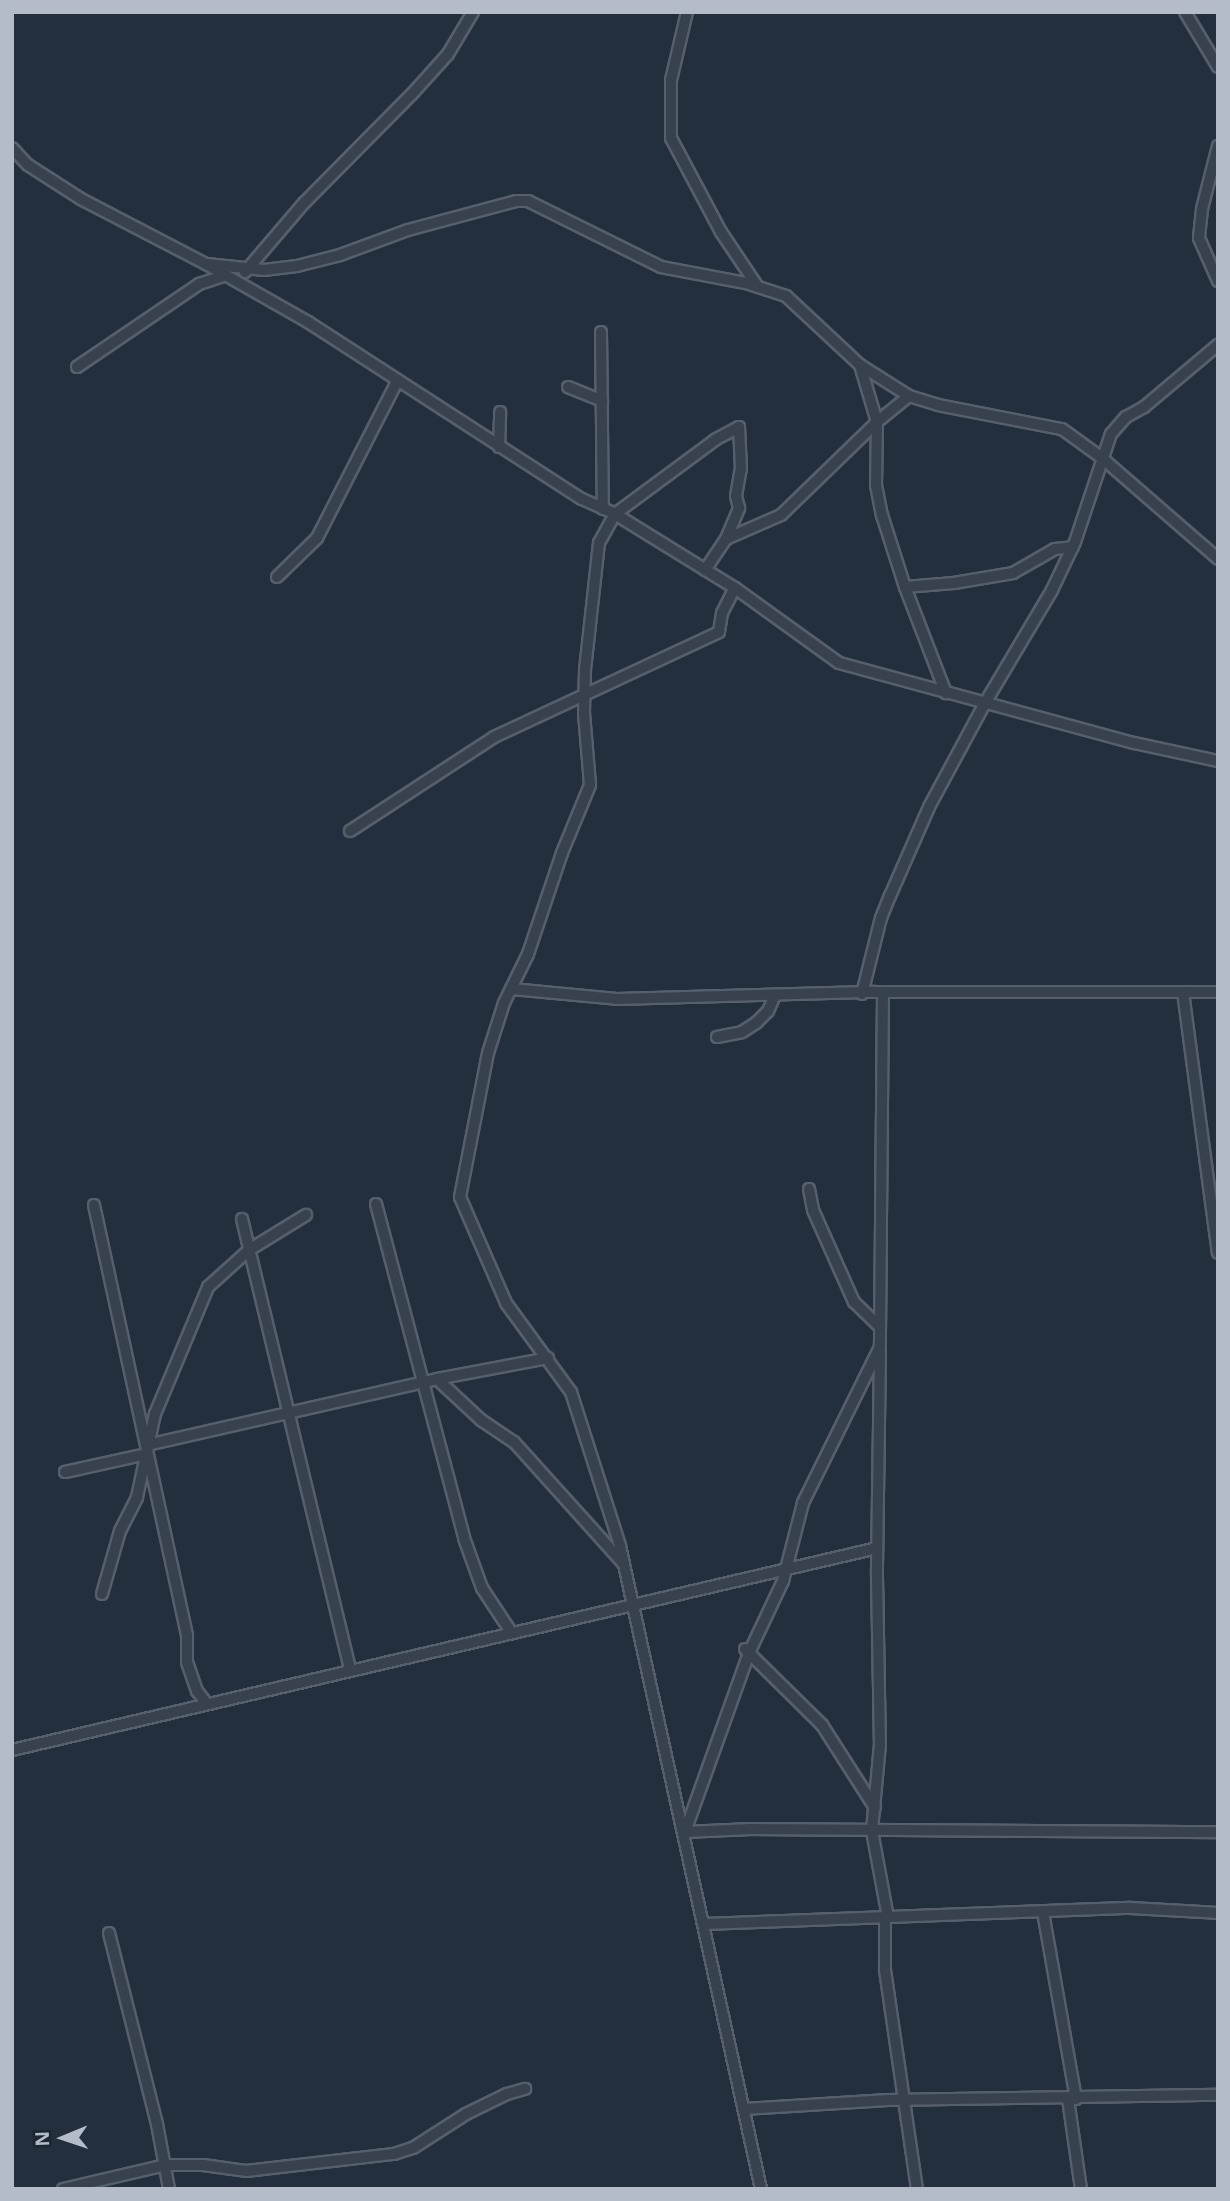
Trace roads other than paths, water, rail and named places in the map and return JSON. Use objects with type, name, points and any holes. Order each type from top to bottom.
[{"type":"street","points":[[238,282],[304,203],[448,54],[473,12]]},
{"type":"street","points":[[687,12],[671,80],[671,138],[721,232],[758,287]]},
{"type":"street","points":[[1185,12],[1218,67]]},
{"type":"street","points":[[1218,146],[1202,209],[1199,237],[1218,281]]},
{"type":"street","points":[[12,148],[28,165],[80,199],[206,264],[308,322],[499,447],[735,588],[839,663],[1134,743],[1218,761]]},
{"type":"street","points":[[206,264],[247,268],[297,266],[340,255],[408,230],[516,201],[528,201],[661,267],[758,287],[786,296],[860,365],[909,396],[938,405],[1062,429],[1102,458],[1218,559]]},
{"type":"street","points":[[77,367],[200,284],[223,276]]},
{"type":"street","points":[[601,332],[603,509]]},
{"type":"street","points":[[862,994],[881,918],[929,807],[985,703],[1052,590],[1073,547],[1111,434],[1126,418],[1144,407],[1218,345]]},
{"type":"street","points":[[860,365],[877,422],[876,485],[905,587],[946,693]]},
{"type":"street","points":[[277,577],[317,538],[397,382]]},
{"type":"street","points":[[568,387],[602,401]]},
{"type":"street","points":[[726,539],[781,515],[877,422],[909,396]]},
{"type":"street","points":[[499,447],[500,412]]},
{"type":"street","points":[[705,570],[726,539],[739,508],[736,496],[741,469],[739,427],[715,440],[615,514],[599,543],[584,695],[590,785],[488,1054],[460,1197],[506,1303],[571,1392],[624,1564],[685,1832],[761,2189]]},
{"type":"street","points":[[905,587],[954,583],[1013,573],[1055,549],[1073,547]]},
{"type":"street","points":[[350,831],[494,737],[719,632],[722,613],[735,588]]},
{"type":"street","points":[[512,989],[617,999],[883,992],[1218,992]]},
{"type":"street","points":[[883,992],[877,1548],[880,1744],[872,1831],[887,1917],[885,1970],[917,2189]]},
{"type":"street","points":[[1183,992],[1218,1253]]},
{"type":"street","points":[[717,1038],[742,1032],[756,1023],[768,1011],[775,995]]},
{"type":"street","points":[[809,1189],[813,1210],[854,1302],[880,1326]]},
{"type":"street","points":[[94,1205],[187,1636],[187,1662],[197,1691],[207,1704]]},
{"type":"street","points":[[376,1205],[464,1538],[482,1588],[511,1632]]},
{"type":"street","points":[[102,1594],[120,1531],[137,1497],[155,1414],[208,1287],[249,1250],[306,1215]]},
{"type":"street","points":[[242,1219],[350,1670]]},
{"type":"street","points":[[685,1832],[746,1650],[786,1570],[803,1503],[880,1347]]},
{"type":"street","points":[[65,1472],[424,1382],[548,1358]]},
{"type":"street","points":[[437,1379],[481,1420],[514,1442],[624,1564]]},
{"type":"street","points":[[12,1750],[877,1548]]},
{"type":"street","points":[[746,1650],[822,1725],[876,1808]]},
{"type":"street","points":[[685,1832],[751,1829],[1218,1832]]},
{"type":"street","points":[[705,1924],[1131,1908],[1218,1913]]},
{"type":"street","points":[[1044,1912],[1072,2099],[1081,2189]]},
{"type":"street","points":[[109,1933],[169,2189]]},
{"type":"street","points":[[63,2189],[165,2165],[203,2165],[246,2171],[394,2154],[413,2148],[466,2114],[507,2094],[526,2089]]},
{"type":"street","points":[[744,2109],[993,2097],[1072,2099],[1218,2095]]}]
